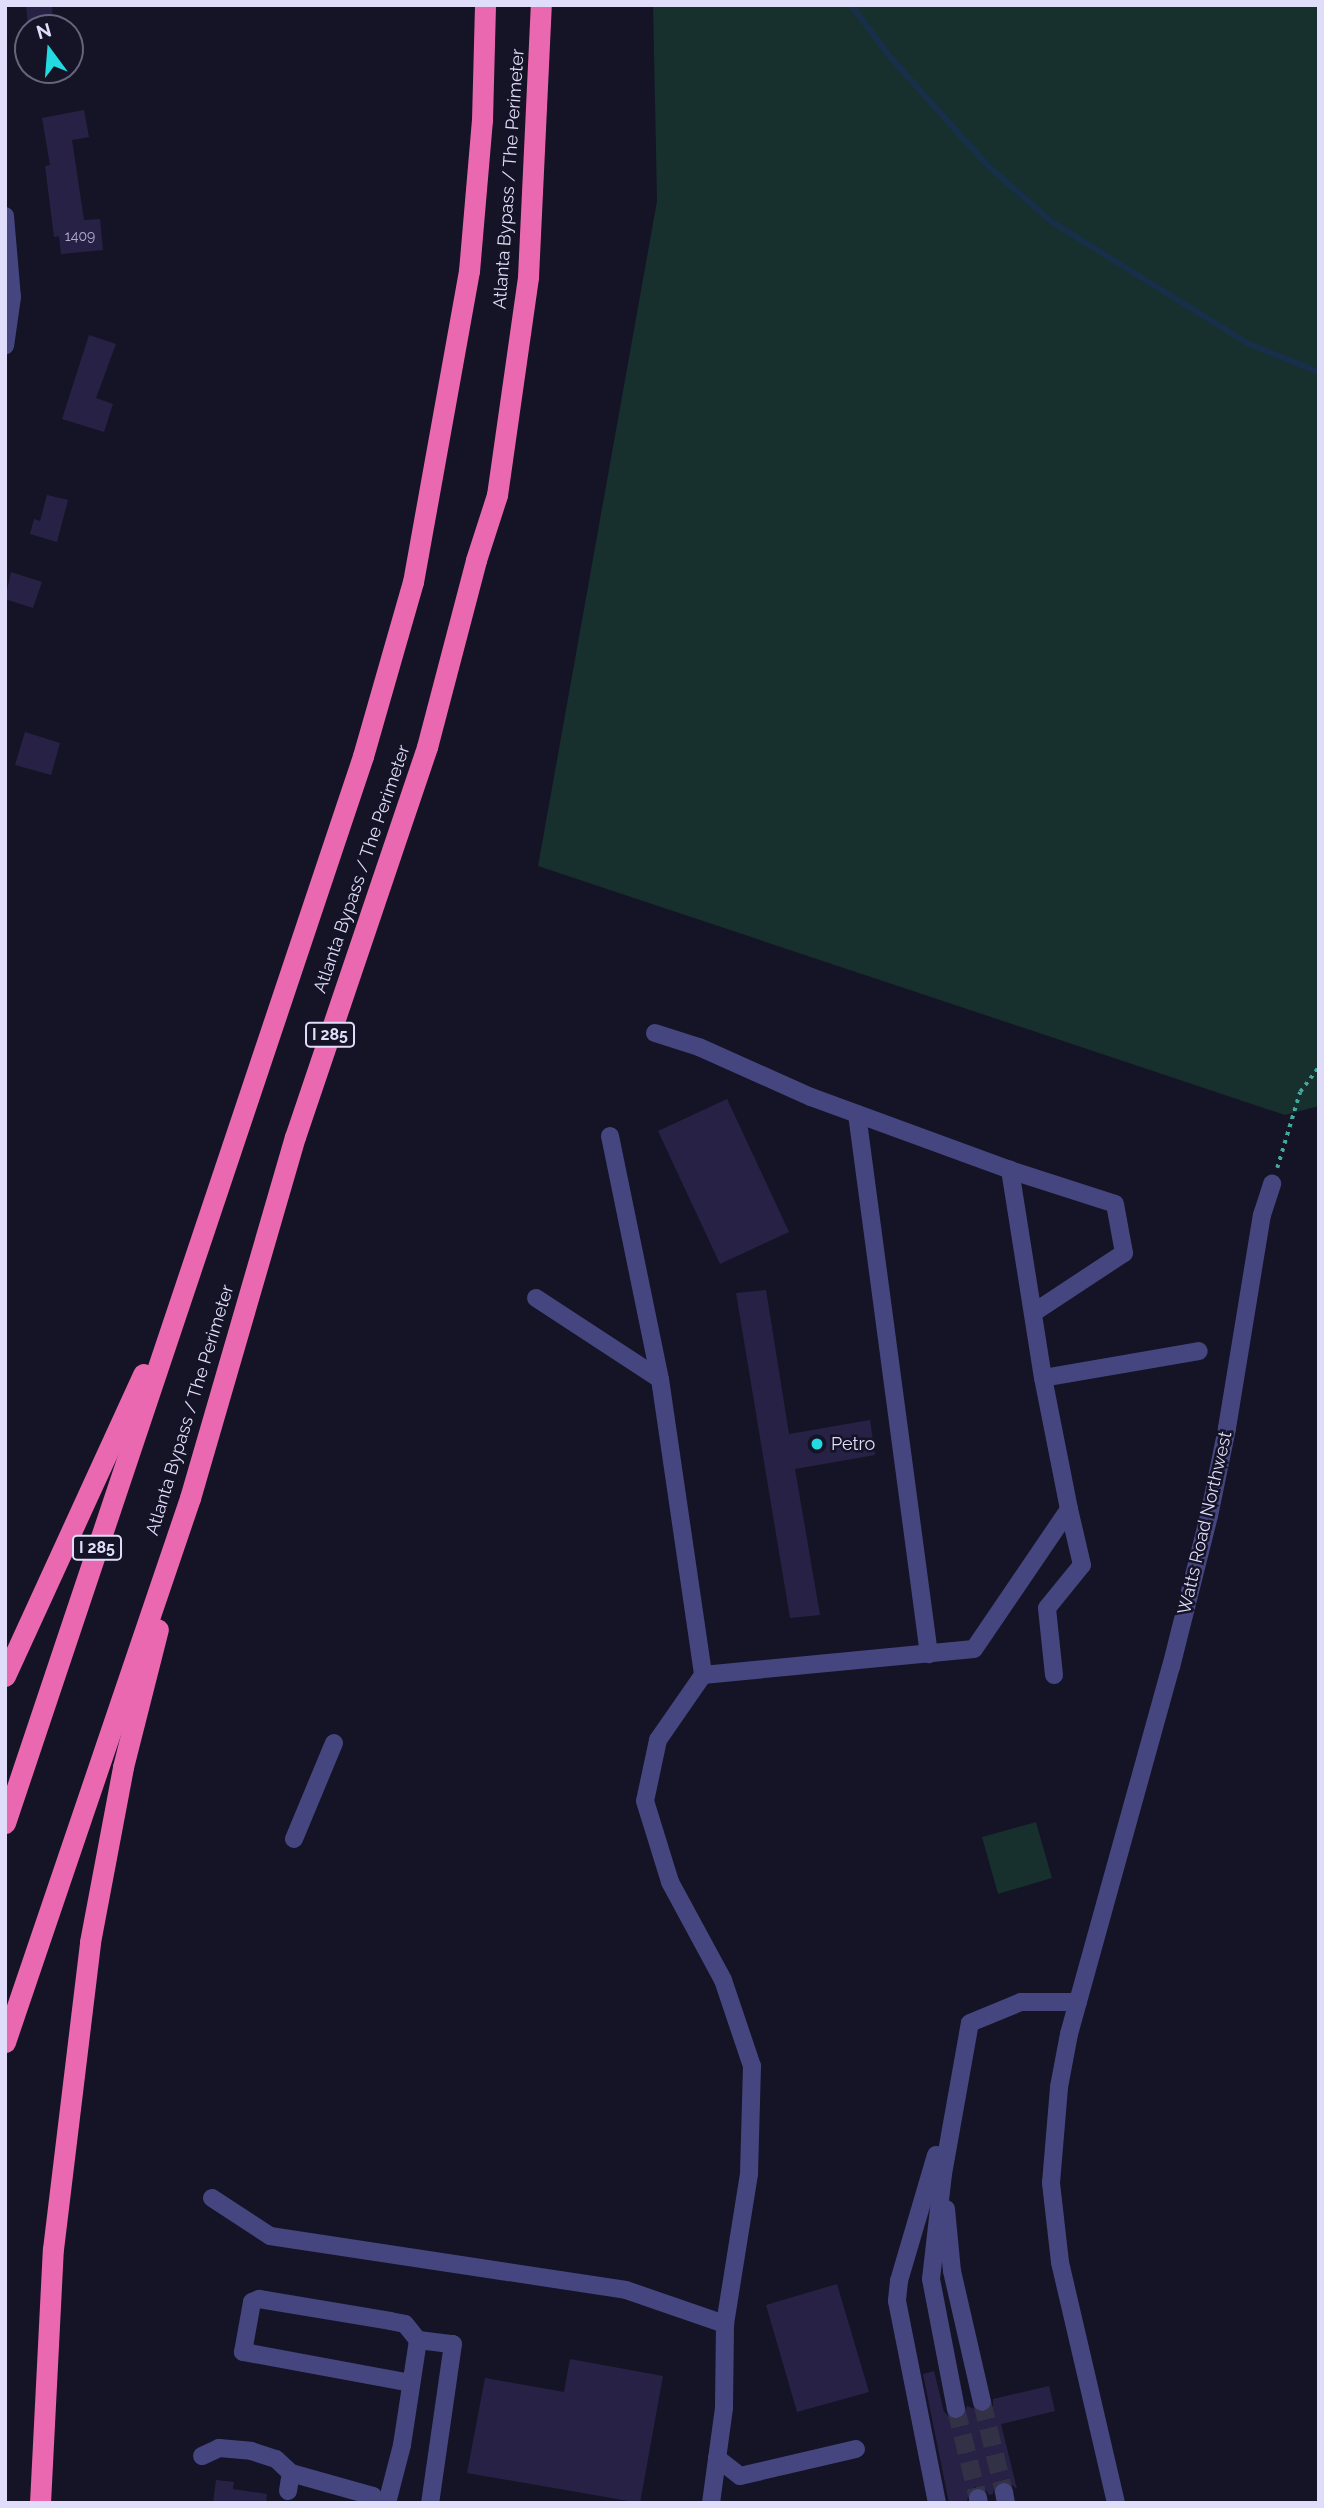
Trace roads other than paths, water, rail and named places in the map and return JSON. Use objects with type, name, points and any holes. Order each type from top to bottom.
[{"type":"highway","name":"Atlanta Bypass / The Perimeter","points":[[5,1823],[363,756],[413,582],[468,271],[482,120],[485,5]]},
{"type":"highway","name":"Atlanta Bypass / The Perimeter","points":[[5,2042],[190,1498],[295,1138],[427,747],[476,560],[497,495],[528,277],[541,5]]},
{"type":"highway","points":[[5,1676],[189,1274]]},
{"type":"highway","points":[[40,2503],[52,2249],[90,1942],[123,1767],[190,1498]]},
{"type":"street","points":[[5,216],[12,297],[5,346]]},
{"type":"street","points":[[655,1033],[699,1047],[857,1114],[1115,1205],[1124,1253],[1033,1313]]},
{"type":"street","points":[[857,1114],[929,1654]]},
{"type":"street","points":[[610,1136],[660,1379],[703,1675],[658,1740],[645,1801],[670,1882],[723,1980],[752,2066],[749,2174],[725,2324],[724,2409],[711,2503]]},
{"type":"street","points":[[1010,1170],[1043,1378],[1082,1564],[1047,1608],[1054,1675]]},
{"type":"street","name":"Watts Road Northwest","points":[[1116,2503],[1060,2262],[1051,2183],[1059,2087],[1078,2002],[1168,1680],[1209,1516],[1227,1428],[1262,1216],[1272,1184]]},
{"type":"street","points":[[536,1298],[660,1379]]},
{"type":"street","points":[[1043,1378],[1199,1351]]},
{"type":"street","points":[[703,1675],[974,1649],[1069,1509]]},
{"type":"street","points":[[294,1839],[334,1744]]},
{"type":"street","points":[[956,2409],[931,2279],[943,2174],[971,2023],[1021,2002],[1078,2002]]},
{"type":"street","points":[[937,2503],[897,2301],[904,2264],[938,2147],[951,2133]]},
{"type":"street","points":[[943,2174],[952,2271],[982,2402]]},
{"type":"street","points":[[212,2198],[270,2236],[626,2290],[725,2324]]},
{"type":"street","points":[[411,2383],[243,2352],[252,2302],[259,2299],[405,2324],[418,2340],[453,2344],[430,2503]]},
{"type":"street","points":[[387,2503],[402,2445],[418,2340]]},
{"type":"street","points":[[202,2456],[219,2448],[251,2451],[276,2459],[289,2482],[373,2496],[376,2503]]},
{"type":"street","points":[[717,2458],[740,2476],[856,2449]]},
{"type":"waterway","points":[[851,5],[891,58],[988,166],[1052,222],[1249,344],[1319,372]]},
{"type":"tunnel","points":[[982,2402],[1004,2492]]},
{"type":"tunnel","points":[[956,2409],[978,2498]]},
{"type":"place","name":"Petro","points":[[817,1444]]}]
